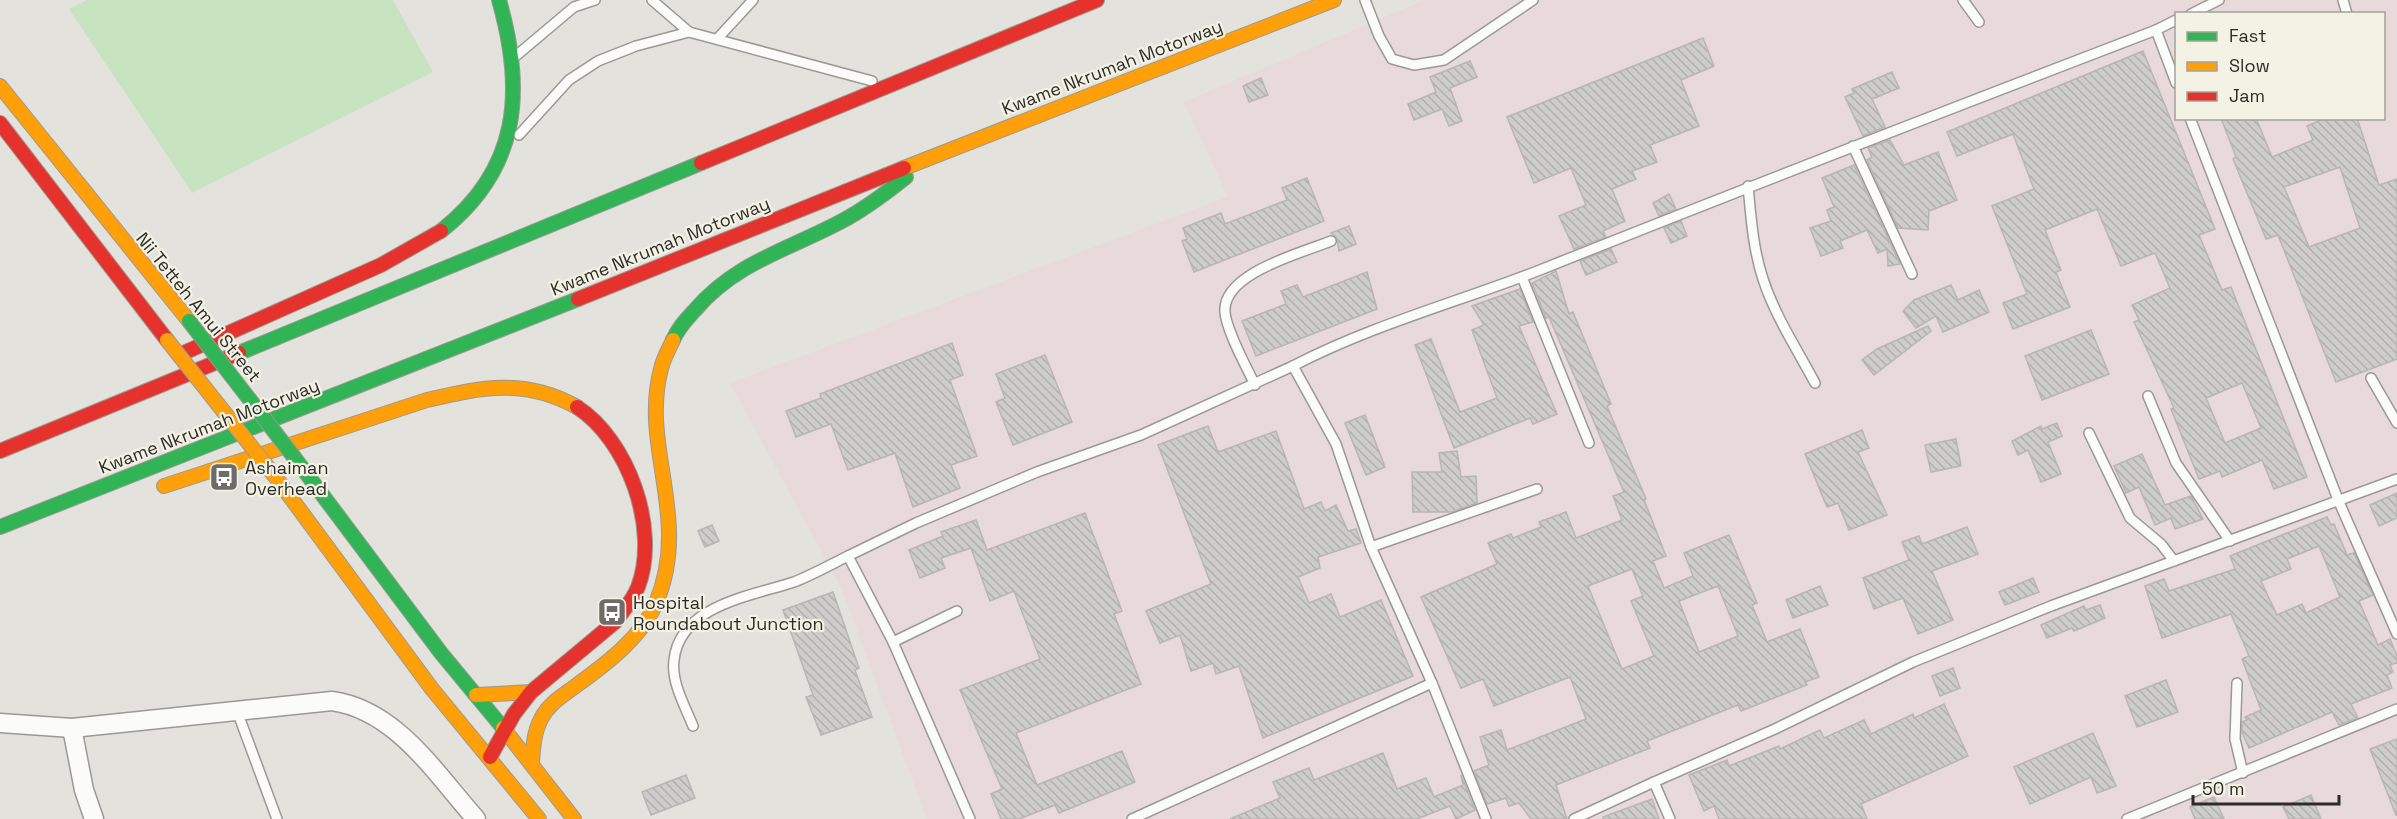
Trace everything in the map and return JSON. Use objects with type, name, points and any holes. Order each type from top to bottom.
[{"type":"main road","points":[[163,362],[369,271],[437,235],[459,216],[484,189],[502,154],[514,114],[514,57],[499,0]]},
{"type":"main road","points":[[0,451],[1097,0]]},
{"type":"main road","name":"Kwame Nkrumah Motorway","points":[[0,527],[257,427],[1305,6],[1334,0]]},
{"type":"main road","name":"Nii Tetteh Amui Street","points":[[0,87],[189,321],[294,457],[376,569],[532,763],[574,819]]},
{"type":"main road","points":[[0,123],[274,475],[432,689],[539,819]]},
{"type":"main road","points":[[532,763],[537,730],[543,715],[557,700],[618,651],[654,607],[665,583],[670,556],[671,525],[655,410],[664,354],[675,332],[693,309],[729,276],[866,209],[935,154]]},
{"type":"main road","points":[[153,490],[405,407],[462,392],[531,388],[562,398],[587,413],[611,437],[628,466],[642,508],[644,553],[637,590],[616,621],[531,692],[490,757]]},
{"type":"main road","points":[[0,538],[37,528]]},
{"type":"main road","points":[[476,695],[531,692]]},
{"type":"street","points":[[0,723],[72,728],[332,701],[352,704],[369,711],[403,736],[476,819]]},
{"type":"street","points":[[72,728],[84,790],[94,819]]},
{"type":"lane","points":[[514,57],[573,4],[595,0]]},
{"type":"lane","points":[[652,0],[689,32],[889,85]]},
{"type":"lane","points":[[718,39],[753,0]]},
{"type":"lane","points":[[1365,0],[1379,36],[1392,59],[1414,65],[1444,60],[1533,0]]},
{"type":"lane","points":[[1963,0],[1979,22]]},
{"type":"lane","points":[[2195,12],[2219,0]]},
{"type":"lane","points":[[693,726],[674,677],[674,662],[677,644],[683,634],[712,610],[762,590],[794,582],[916,524],[1037,472],[1142,435],[1256,385],[1318,353],[1416,314],[1522,277],[1748,186],[2156,30],[2175,20]]},
{"type":"lane","points":[[2156,30],[2175,80]]},
{"type":"lane","points":[[502,154],[569,81],[598,61],[636,46],[689,32]]},
{"type":"lane","points":[[2191,120],[2339,502],[2397,634]]},
{"type":"lane","points":[[1853,146],[1912,274]]},
{"type":"lane","points":[[1748,186],[1754,239],[1763,280],[1776,311],[1815,383]]},
{"type":"lane","points":[[1256,385],[1225,313],[1227,297],[1252,272],[1331,241]]},
{"type":"lane","points":[[1522,277],[1589,443]]},
{"type":"lane","points":[[1293,366],[1336,444],[1371,547],[1432,683],[1486,819]]},
{"type":"lane","points":[[2371,378],[2397,423]]},
{"type":"lane","points":[[2148,396],[2176,464],[2230,541]]},
{"type":"lane","points":[[2089,433],[2130,518],[2160,544],[2174,561]]},
{"type":"lane","points":[[1574,819],[1775,729],[1913,662],[2051,606],[2397,479]]},
{"type":"lane","points":[[1371,547],[1537,489]]},
{"type":"lane","points":[[848,556],[893,642],[970,819]]},
{"type":"lane","points":[[893,642],[957,611]]},
{"type":"lane","points":[[1132,819],[1432,683]]},
{"type":"lane","points":[[2237,683],[2235,739],[2243,773]]},
{"type":"lane","points":[[2127,819],[2397,710]]},
{"type":"lane","points":[[237,711],[277,819]]},
{"type":"lane","points":[[1654,782],[1670,819]]},
{"type":"shaded area","points":[[1425,0],[2397,0],[2397,819],[927,819],[841,587],[730,383],[1228,197],[1184,102]]},
{"type":"green space","points":[[87,0],[393,0],[433,72],[192,193],[69,9]]},
{"type":"building","points":[[1703,38],[1714,66],[1681,80],[1699,126],[1650,145],[1657,162],[1632,171],[1636,179],[1612,189],[1625,221],[1603,231],[1606,237],[1574,249],[1559,216],[1586,205],[1571,168],[1534,183],[1507,117]]},
{"type":"building","points":[[2143,51],[2215,229],[2199,235],[2222,290],[2231,287],[2307,477],[2274,489],[2262,460],[2222,477],[2220,471],[2199,479],[2171,409],[2174,408],[2134,322],[2139,320],[2132,305],[2170,288],[2155,253],[2121,266],[2097,209],[2045,230],[2061,270],[2056,272],[2070,307],[2013,329],[2003,303],[2027,294],[1992,206],[2034,189],[2013,134],[1957,156],[1947,132]],"holes":[[[2242,383],[2261,428],[2225,443],[2206,398]]]},
{"type":"building","points":[[1470,61],[1477,77],[1450,88],[1462,121],[1449,126],[1442,109],[1414,120],[1408,104],[1436,92],[1430,77]]},
{"type":"building","points":[[1892,72],[1899,88],[1872,99],[1885,127],[1863,136],[1845,97],[1854,93],[1852,89]]},
{"type":"building","points":[[1261,78],[1268,95],[1249,102],[1243,86]]},
{"type":"building","points":[[2222,120],[2257,120],[2272,157],[2313,140],[2307,126],[2321,120],[2358,120],[2379,185],[2397,179],[2397,359],[2336,382],[2278,235],[2266,239],[2233,159],[2236,157]],"holes":[[[2340,167],[2360,228],[2309,247],[2284,187]]]},
{"type":"building","points":[[1890,140],[1904,165],[1938,152],[1957,200],[1929,211],[1928,230],[1898,228],[1867,160],[1872,157],[1868,148]]},
{"type":"building","points":[[1854,165],[1900,264],[1888,266],[1887,249],[1878,253],[1867,230],[1840,241],[1843,248],[1821,256],[1810,228],[1831,221],[1827,210],[1834,207],[1822,178]]},
{"type":"building","points":[[1307,178],[1324,221],[1194,272],[1182,241],[1187,239],[1183,228],[1221,213],[1225,224],[1287,200],[1282,188]]},
{"type":"building","points":[[1669,194],[1676,209],[1659,216],[1653,203]]},
{"type":"building","points":[[1681,221],[1687,236],[1671,243],[1664,228]]},
{"type":"building","points":[[1349,226],[1356,244],[1339,251],[1337,238],[1331,233]]},
{"type":"building","points":[[1611,249],[1617,262],[1586,275],[1580,261]]},
{"type":"building","points":[[1556,271],[1569,314],[1573,312],[1611,404],[1607,406],[1646,499],[1644,500],[1666,556],[1653,561],[1664,588],[1693,576],[1684,553],[1729,535],[1757,603],[1752,605],[1767,642],[1800,629],[1819,677],[1805,682],[1807,685],[1741,711],[1738,705],[1647,741],[1650,748],[1556,785],[1567,819],[1531,819],[1519,803],[1509,806],[1506,798],[1487,804],[1474,771],[1489,765],[1480,737],[1501,730],[1507,750],[1586,719],[1570,677],[1494,706],[1483,679],[1461,688],[1421,597],[1497,564],[1488,543],[1511,534],[1513,538],[1541,527],[1539,522],[1566,512],[1576,538],[1622,520],[1613,496],[1624,492],[1549,317],[1546,318],[1532,283]],"holes":[[[1632,569],[1643,596],[1631,601],[1654,656],[1622,669],[1588,586]],[[1718,586],[1738,636],[1699,652],[1679,601]]]},
{"type":"building","points":[[1367,272],[1377,309],[1256,356],[1242,321],[1286,304],[1281,291],[1297,285],[1303,297]]},
{"type":"building","points":[[1951,285],[1958,300],[1979,290],[1989,312],[1943,332],[1936,316],[1916,328],[1903,311],[1914,300]]},
{"type":"building","points":[[1520,289],[1533,322],[1519,326],[1557,414],[1533,424],[1530,418],[1454,448],[1415,345],[1431,339],[1460,412],[1497,398],[1472,330],[1484,325],[1472,306]]},
{"type":"building","points":[[1928,326],[1931,331],[1874,375],[1862,360],[1877,349]]},
{"type":"building","points":[[2091,330],[2109,374],[2042,400],[2025,356]]},
{"type":"building","points":[[952,343],[963,375],[950,380],[977,456],[951,465],[960,488],[913,507],[895,453],[848,470],[831,424],[796,437],[786,411],[821,398],[820,394]]},
{"type":"building","points":[[1045,355],[1072,422],[1013,445],[996,402],[1005,398],[996,374]]},
{"type":"building","points":[[1365,415],[1385,467],[1366,475],[1345,423]]},
{"type":"building","points":[[2057,423],[2062,436],[2048,442],[2061,474],[2041,482],[2028,450],[2018,455],[2012,441],[2041,426],[2042,429]]},
{"type":"building","points":[[1208,426],[1218,452],[1276,431],[1304,509],[1321,502],[1325,511],[1336,505],[1348,531],[1356,529],[1361,543],[1318,557],[1320,568],[1298,577],[1309,603],[1331,594],[1340,617],[1381,600],[1413,676],[1263,738],[1239,666],[1216,674],[1213,663],[1191,671],[1180,635],[1160,643],[1146,611],[1211,584],[1158,445]]},
{"type":"building","points":[[1862,430],[1869,448],[1858,452],[1887,515],[1849,530],[1838,503],[1827,507],[1805,454]]},
{"type":"building","points":[[1956,439],[1961,466],[1931,472],[1925,445]]},
{"type":"building","points":[[1457,451],[1461,477],[1476,476],[1477,503],[1452,512],[1413,512],[1412,472],[1442,472],[1439,453]]},
{"type":"building","points":[[2142,454],[2165,505],[2191,496],[2203,519],[2175,529],[2171,518],[2155,525],[2139,487],[2126,493],[2114,466]]},
{"type":"building","points":[[2397,493],[2397,518],[2379,526],[2370,505]]},
{"type":"building","points":[[1085,513],[1122,611],[1114,614],[1141,684],[1016,733],[1037,785],[1122,751],[1135,782],[1059,813],[1055,805],[1019,819],[1001,819],[991,794],[1002,789],[960,690],[1040,659],[1014,591],[990,601],[971,548],[941,558],[945,568],[920,578],[909,550],[943,536],[941,532],[976,520],[987,550]]},
{"type":"building","points":[[2327,517],[2331,525],[2334,524],[2347,555],[2354,553],[2373,595],[2359,601],[2378,645],[2390,639],[2397,656],[2397,663],[2390,665],[2393,672],[2387,675],[2392,688],[2351,704],[2358,718],[2339,725],[2332,712],[2249,748],[2242,732],[2242,722],[2247,720],[2245,717],[2261,710],[2242,659],[2249,656],[2231,614],[2162,638],[2145,586],[2164,579],[2169,591],[2235,569],[2230,556]],"holes":[[[2319,546],[2340,597],[2306,613],[2302,604],[2277,615],[2261,581],[2291,569],[2287,559]]]},
{"type":"building","points":[[712,525],[719,541],[705,547],[698,531]]},
{"type":"building","points":[[1967,527],[1978,554],[1932,571],[1953,620],[1918,634],[1903,598],[1874,609],[1863,578],[1909,560],[1902,542],[1919,536],[1922,544]]},
{"type":"building","points":[[2033,578],[2039,592],[2005,605],[1999,592]]},
{"type":"building","points":[[1820,586],[1828,605],[1793,618],[1786,600]]},
{"type":"building","points":[[833,592],[859,668],[855,670],[872,717],[821,735],[806,697],[813,695],[783,610]]},
{"type":"building","points":[[2100,605],[2105,618],[2074,631],[2072,628],[2047,638],[2041,625],[2084,606],[2086,610]]},
{"type":"building","points":[[1953,668],[1960,688],[1940,696],[1932,676]]},
{"type":"building","points":[[2166,680],[2178,712],[2137,727],[2125,696]]},
{"type":"building","points":[[1944,704],[1968,756],[1861,804],[1867,819],[1719,819],[1714,806],[1704,811],[1689,775],[1727,760],[1729,766],[1779,746],[1780,749],[1820,730],[1824,738],[1864,720],[1871,734],[1913,714],[1914,718]]},
{"type":"building","points":[[2093,733],[2116,786],[2097,793],[2091,777],[2030,804],[2014,767]]},
{"type":"building","points":[[2397,739],[2397,815],[2396,815],[2370,749]]},
{"type":"building","points":[[1383,753],[1397,789],[1426,778],[1434,797],[1463,785],[1461,775],[1475,810],[1456,819],[1450,806],[1417,819],[1230,819],[1280,798],[1273,782],[1309,768],[1314,780]]},
{"type":"building","points":[[686,775],[695,798],[651,815],[642,792]]},
{"type":"building","points":[[2311,795],[2321,819],[2289,819],[2283,807]]},
{"type":"building","points":[[2214,797],[2224,819],[2195,819],[2190,807]]},
{"type":"building","points":[[1652,799],[1659,819],[1603,819],[1603,817]]},
{"type":"traffic: fast","points":[[441,231],[467,207],[487,182],[501,155],[509,126],[513,97],[512,66],[499,0]]},
{"type":"traffic: fast","points":[[239,353],[701,163]]},
{"type":"traffic: fast","points":[[673,340],[695,310],[711,294],[745,268],[851,216],[906,177]]},
{"type":"traffic: fast","points":[[0,527],[578,299]]},
{"type":"traffic: fast","points":[[189,321],[294,457]]},
{"type":"traffic: fast","points":[[294,457],[441,653],[503,728]]},
{"type":"traffic: slow","points":[[904,168],[1334,0]]},
{"type":"traffic: slow","points":[[0,86],[189,321]]},
{"type":"traffic: slow","points":[[167,340],[274,475]]},
{"type":"traffic: slow","points":[[532,763],[537,729],[548,708],[622,649],[642,627],[656,603],[666,572],[669,542],[668,512],[656,427],[656,398],[662,365],[673,340]]},
{"type":"traffic: slow","points":[[164,486],[427,400],[466,392],[503,388],[521,389],[558,398],[577,407]]},
{"type":"traffic: slow","points":[[274,475],[432,689],[539,819]]},
{"type":"traffic: slow","points":[[476,695],[531,692]]},
{"type":"traffic: slow","points":[[503,728],[574,819]]},
{"type":"traffic: jam","points":[[701,163],[1097,0]]},
{"type":"traffic: jam","points":[[0,123],[167,340]]},
{"type":"traffic: jam","points":[[578,299],[904,168]]},
{"type":"traffic: jam","points":[[179,355],[381,265],[441,231]]},
{"type":"traffic: jam","points":[[0,451],[239,353]]},
{"type":"traffic: jam","points":[[490,757],[514,714],[531,692],[615,622],[636,592],[644,564],[645,539],[642,513],[625,463],[595,422],[577,407]]},
{"type":"place","name":"Ashaiman Overhead","points":[[224,477]]},
{"type":"place","name":"Hospital Roundabout Junction","points":[[612,612]]}]
